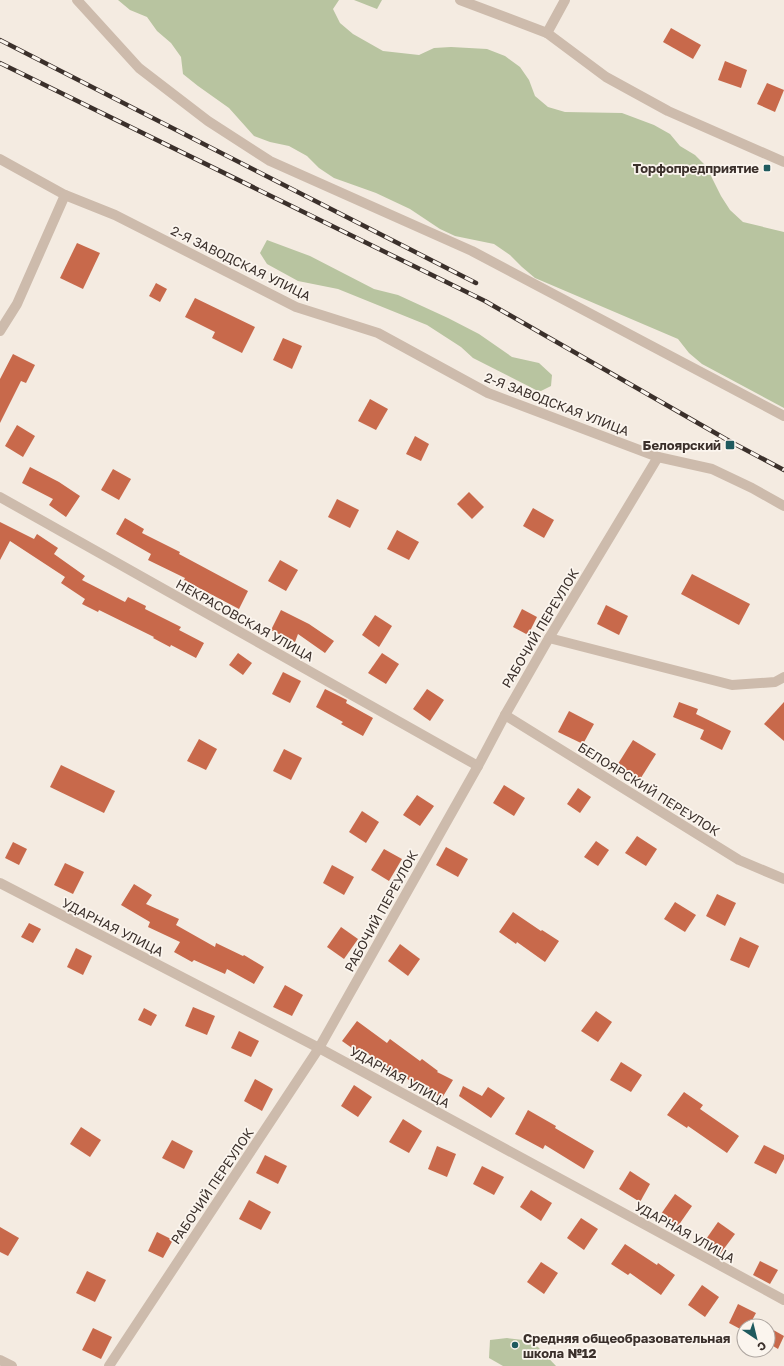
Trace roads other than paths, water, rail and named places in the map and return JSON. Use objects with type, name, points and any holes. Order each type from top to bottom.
[{"type":"street","points":[[77,0],[139,68],[208,121],[270,161],[472,251],[784,416]]},
{"type":"street","points":[[460,0],[547,33],[606,77],[640,96],[668,111],[784,162]]},
{"type":"street","points":[[547,33],[565,0]]},
{"type":"street","name":"2-Я ЗАВОДСКАЯ УЛИЦА","points":[[0,160],[65,195],[115,215],[296,307],[378,333],[488,393],[658,457],[712,469],[752,488],[784,506]]},
{"type":"street","points":[[0,331],[17,304],[65,195]]},
{"type":"street","name":"РАБОЧИЙ ПЕРЕУЛОК","points":[[109,1366],[320,1048],[549,638],[658,457]]},
{"type":"street","name":"НЕКРАСОВСКАЯ УЛИЦА","points":[[0,497],[478,766]]},
{"type":"street","points":[[549,638],[732,685],[775,682],[784,677]]},
{"type":"street","name":"БЕЛОЯРСКИЙ ПЕРЕУЛОК","points":[[505,715],[739,860],[784,879]]},
{"type":"street","name":"УДАРНАЯ УЛИЦА","points":[[0,883],[320,1048],[784,1300]]},
{"type":"street","points":[[0,1360],[12,1366]]},
{"type":"railway","points":[[0,40],[476,283]]},
{"type":"railway","points":[[0,63],[485,301],[731,442],[784,470]]},
{"type":"place","name":"Торфопредприятие","points":[[767,168]]},
{"type":"place","name":"Белоярский","points":[[730,445]]},
{"type":"place","name":"Средняя общеобразовательная школа №12","points":[[515,1345]]}]
